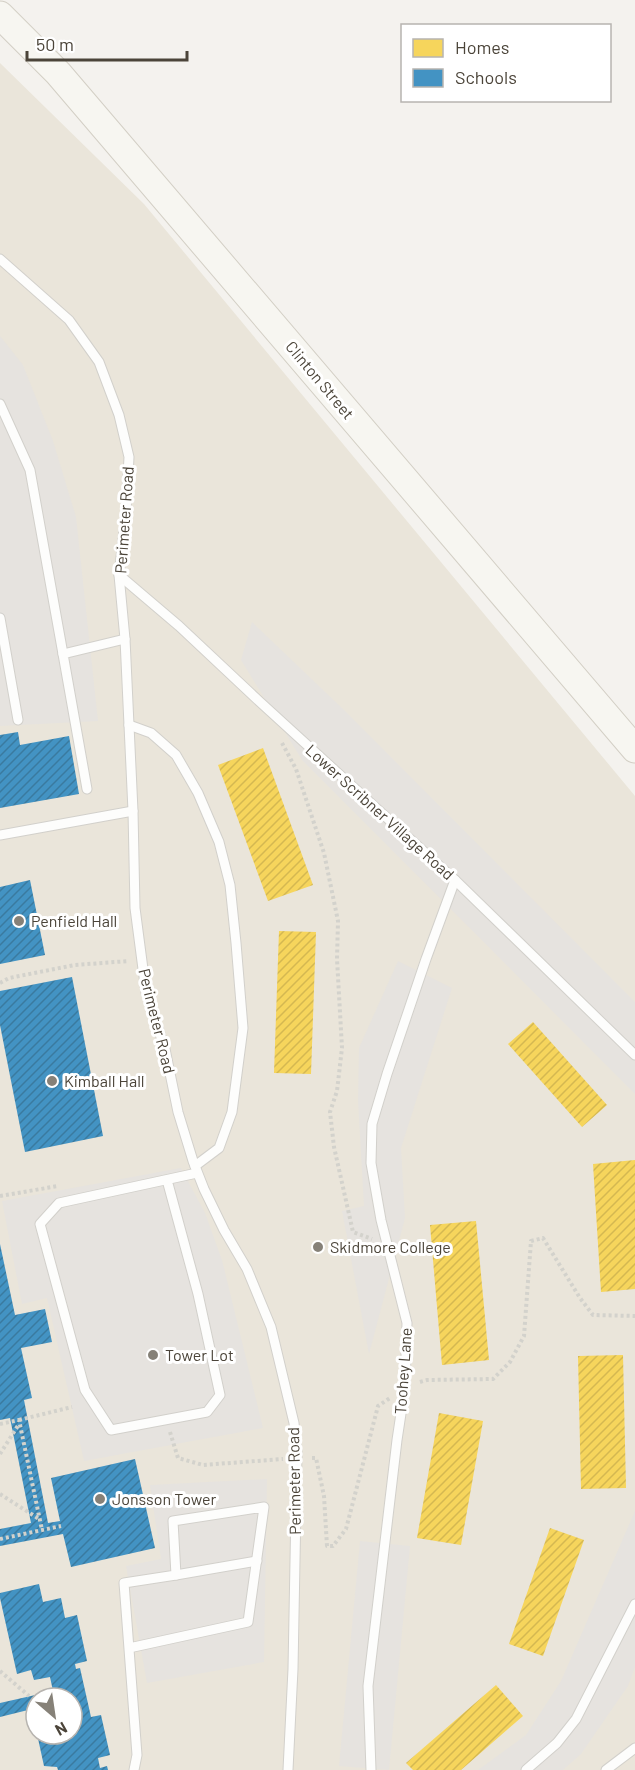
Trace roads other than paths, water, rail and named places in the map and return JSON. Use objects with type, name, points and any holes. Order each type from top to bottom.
[{"type":"street","name":"Clinton Street","points":[[0,15],[66,82],[635,749]]},
{"type":"lane","name":"Perimeter Road","points":[[0,259],[69,320],[99,363],[119,415],[129,457],[119,575],[125,639],[135,908],[146,992],[165,1049],[178,1112],[196,1170],[224,1230],[247,1269],[271,1327],[294,1424],[297,1453],[294,1669],[288,1770]]},
{"type":"lane","points":[[0,404],[30,470],[87,789]]},
{"type":"lane","name":"Lower Scribner Village Road","points":[[119,575],[179,626],[455,880],[635,1055]]},
{"type":"lane","points":[[0,618],[4,659],[18,720]]},
{"type":"lane","points":[[63,654],[125,639]]},
{"type":"lane","points":[[129,725],[152,733],[176,755],[198,793],[219,842],[230,885],[243,1028],[232,1112],[219,1148],[196,1170],[167,1180],[59,1203],[40,1224],[85,1390],[111,1430],[207,1412],[220,1395],[198,1293],[167,1180]]},
{"type":"lane","points":[[0,835],[132,811]]},
{"type":"lane","name":"Toohey Lane","points":[[371,1770],[368,1686],[405,1387],[407,1333],[407,1323],[371,1163],[372,1124],[426,959],[455,880]]},
{"type":"lane","points":[[129,1648],[248,1622],[264,1507],[173,1521],[176,1575]]},
{"type":"lane","points":[[134,1770],[137,1755],[124,1583],[257,1561]]},
{"type":"lane","points":[[526,1770],[557,1743],[576,1719],[635,1604]]},
{"type":"lane","points":[[606,1770],[635,1748]]},
{"type":"place","name":"Penfield Hall","points":[[19,921]]},
{"type":"place","name":"Kimball Hall","points":[[52,1081]]},
{"type":"place","name":"Skidmore College","points":[[318,1247]]},
{"type":"place","name":"Tower Lot","points":[[153,1355]]},
{"type":"place","name":"Jonsson Tower","points":[[100,1499]]}]
